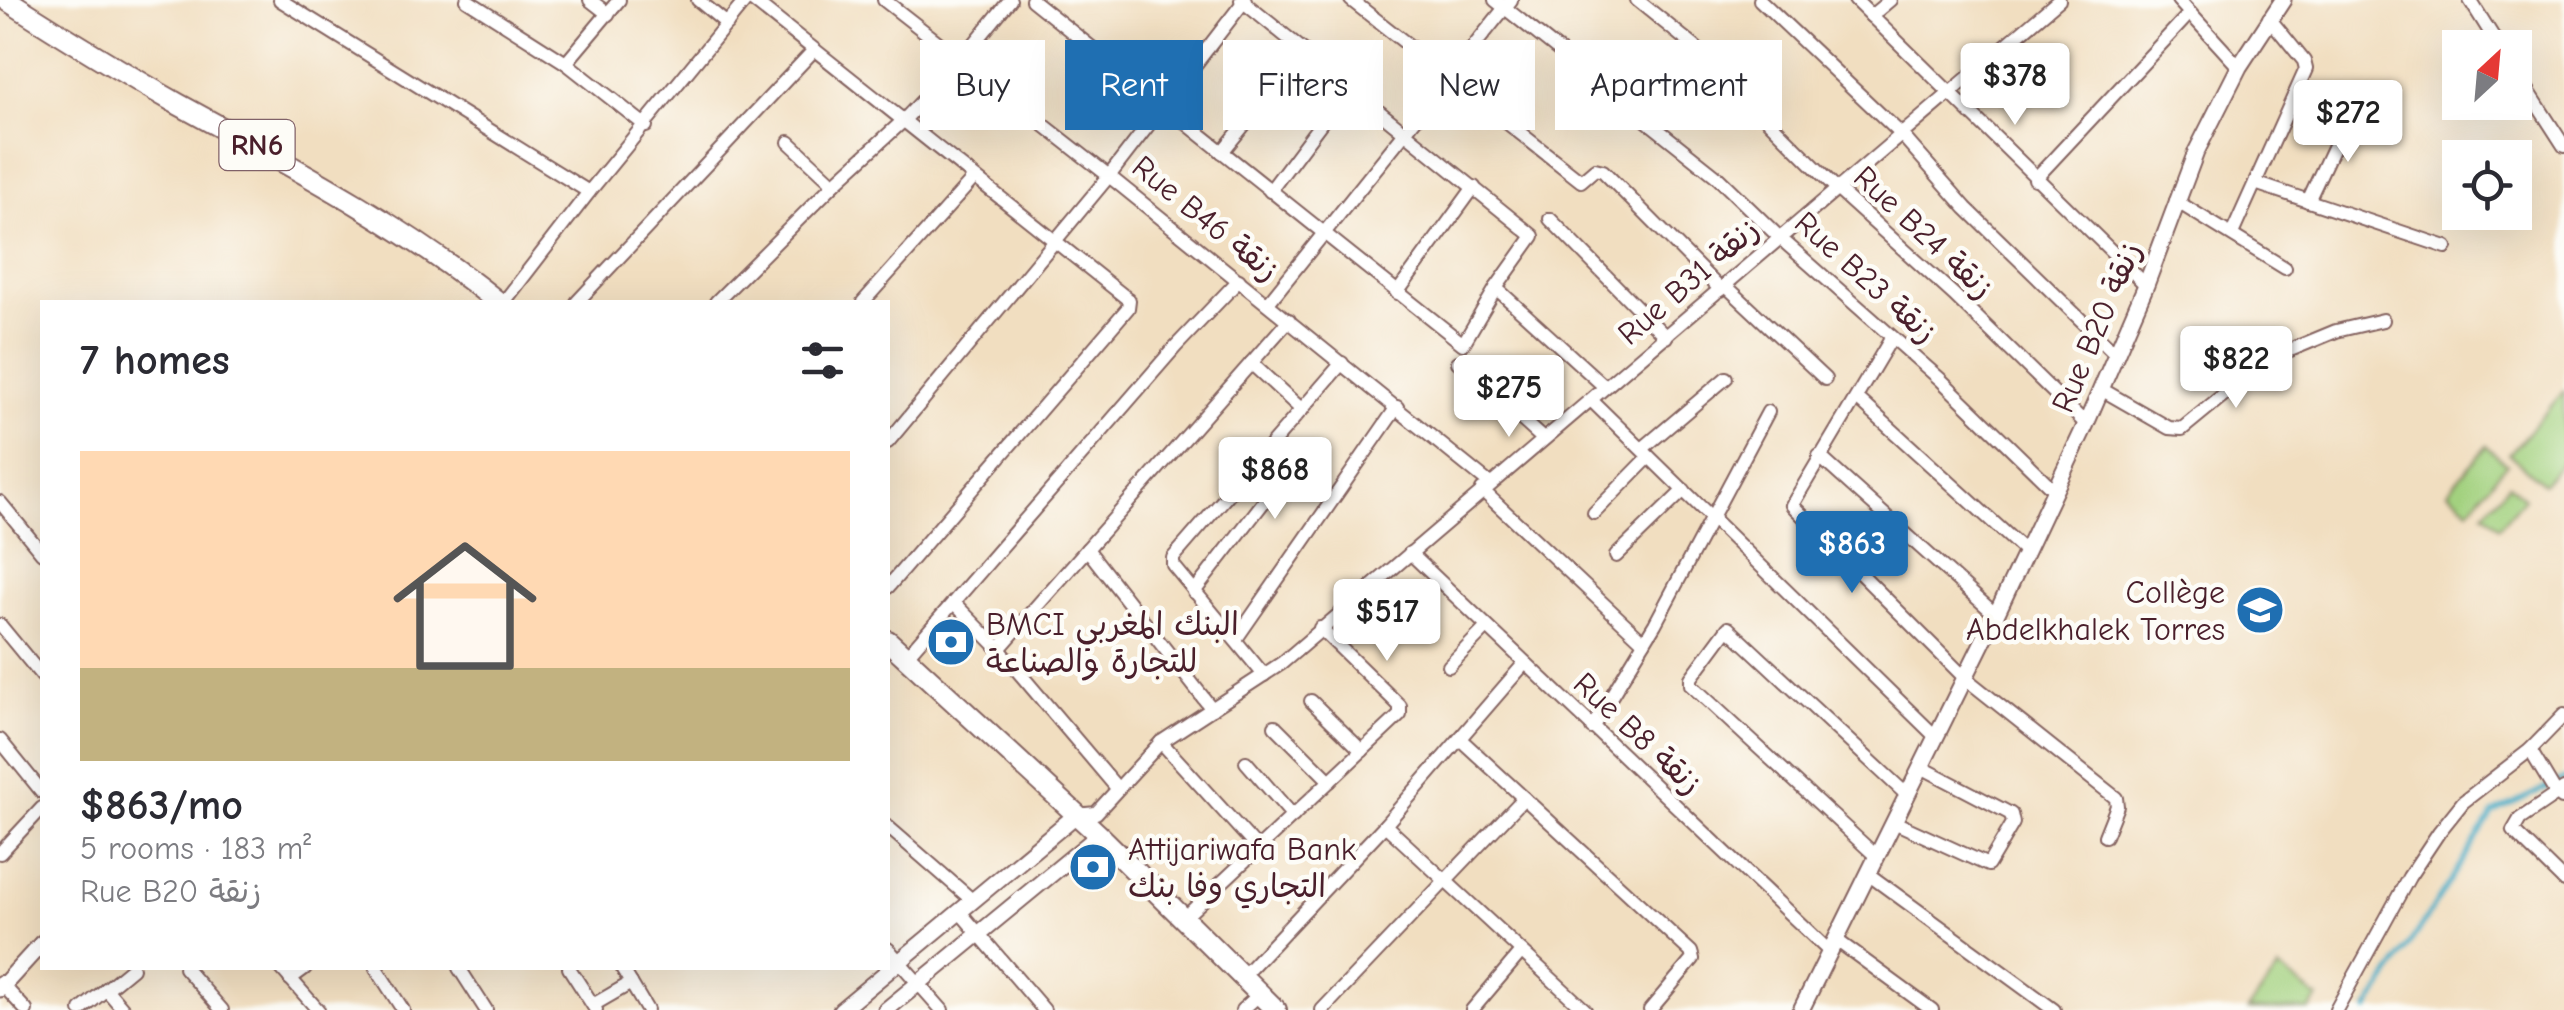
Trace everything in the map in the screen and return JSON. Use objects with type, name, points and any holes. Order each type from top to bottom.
[{"type":"main road","name":"RN6","points":[[8,0],[167,97],[410,236],[498,300]]},
{"type":"main road","points":[[890,642],[1090,821],[1276,1010]]},
{"type":"street","points":[[282,0],[589,192]]},
{"type":"street","points":[[467,0],[566,63],[646,126]]},
{"type":"street","points":[[590,0],[608,14]]},
{"type":"street","points":[[566,63],[619,0]]},
{"type":"street","points":[[698,0],[728,24]]},
{"type":"street","points":[[503,300],[749,0],[1128,296],[1130,303],[890,585]]},
{"type":"street","name":"Rue B46 زنقة","points":[[884,0],[935,40]]},
{"type":"street","points":[[977,40],[1010,0]]},
{"type":"street","points":[[1032,0],[1082,40]]},
{"type":"street","points":[[1350,0],[1403,42]]},
{"type":"street","points":[[1855,0],[2146,285]]},
{"type":"street","points":[[1872,16],[1890,0]]},
{"type":"street","name":"Rue B31 زنقة","points":[[1090,821],[1161,742],[1264,675],[2059,0]]},
{"type":"street","points":[[2178,0],[2239,67]]},
{"type":"street","name":"Rue B20 زنقة","points":[[1805,1008],[2086,424],[2146,285],[2196,152],[2239,67],[2283,0]]},
{"type":"street","points":[[2470,0],[2489,30]]},
{"type":"street","points":[[1203,53],[1243,1],[1290,40]]},
{"type":"street","points":[[1476,40],[1504,2]]},
{"type":"street","name":"Rue B23 زنقة","points":[[1504,2],[1716,175],[2054,490]]},
{"type":"street","name":"Rue B24 زنقة","points":[[1645,2],[1836,189],[1954,295],[2086,424]]},
{"type":"street","points":[[1770,3],[1901,134],[1966,208],[2117,355]]},
{"type":"street","points":[[2036,179],[2190,14]]},
{"type":"street","points":[[2232,234],[2306,69],[2304,61],[2269,18]]},
{"type":"street","points":[[579,300],[814,50]]},
{"type":"street","points":[[2532,96],[2564,146]]},
{"type":"street","points":[[718,300],[920,103]]},
{"type":"street","points":[[2308,201],[2350,111]]},
{"type":"street","points":[[1194,130],[1464,344],[1532,236],[1383,115]]},
{"type":"street","name":"Rue B46 زنقة","points":[[1045,126],[1398,406],[1644,642]]},
{"type":"street","points":[[890,440],[1144,130]]},
{"type":"street","points":[[1222,152],[1240,130]]},
{"type":"street","points":[[1270,191],[1316,130]]},
{"type":"street","points":[[1516,130],[1581,181],[1595,169],[1603,171],[1825,379]]},
{"type":"street","points":[[1268,303],[1326,235],[1404,132]]},
{"type":"street","points":[[790,142],[834,184]]},
{"type":"street","points":[[866,300],[974,178]]},
{"type":"street","points":[[2255,183],[2446,247]]},
{"type":"street","points":[[1397,294],[1474,187]]},
{"type":"street","points":[[2176,201],[2284,268]]},
{"type":"street","points":[[1550,219],[1666,337]]},
{"type":"street","points":[[906,658],[1164,360],[1239,280]]},
{"type":"street","points":[[1496,288],[1604,387]]},
{"type":"street","points":[[999,649],[1289,320]]},
{"type":"street","points":[[2101,390],[2168,428],[2182,430],[2266,360],[2336,331],[2383,320]]},
{"type":"street","points":[[1892,337],[1819,456],[1794,500],[1794,508],[1964,678],[2116,798],[2105,836]]},
{"type":"street","points":[[1458,362],[1543,439]]},
{"type":"street","points":[[1251,363],[1302,410]]},
{"type":"street","points":[[1264,675],[1173,565],[1174,555],[1342,363]]},
{"type":"street","points":[[1594,512],[1646,453],[1726,378]]},
{"type":"street","points":[[1857,398],[2026,552]]},
{"type":"street","points":[[1591,400],[1936,736]]},
{"type":"street","points":[[1236,639],[1398,406]]},
{"type":"street","points":[[1592,728],[1644,642],[1768,412]]},
{"type":"street","points":[[1194,592],[1284,477],[1282,470],[1264,454]]},
{"type":"street","points":[[1819,456],[1996,615]]},
{"type":"street","points":[[1616,556],[1684,490]]},
{"type":"street","points":[[0,502],[40,551]]},
{"type":"street","points":[[1088,549],[1212,709]]},
{"type":"street","name":"Rue B8 زنقة","points":[[1410,553],[1592,728],[1832,945],[1932,1010]]},
{"type":"street","points":[[954,603],[999,649],[1117,788]]},
{"type":"street","points":[[0,625],[40,674]]},
{"type":"street","points":[[1449,666],[1487,626]]},
{"type":"street","points":[[1185,917],[1400,715],[1400,706],[1320,628]]},
{"type":"street","points":[[1876,856],[1691,685],[1693,675],[1728,628],[1908,795]]},
{"type":"street","points":[[1243,976],[1385,825],[1524,664]]},
{"type":"street","points":[[1311,701],[1362,751]]},
{"type":"street","points":[[2336,1010],[2409,876],[2439,832],[2482,786],[2530,750],[2564,715]]},
{"type":"street","points":[[1275,726],[1330,781]]},
{"type":"street","points":[[1460,739],[1693,955],[1650,1010]]},
{"type":"street","points":[[0,740],[40,790]]},
{"type":"street","points":[[1161,742],[1258,849]]},
{"type":"street","points":[[2530,750],[2560,793],[2517,822],[2513,830],[2564,882]]},
{"type":"street","points":[[1246,762],[1293,816]]},
{"type":"street","points":[[1894,822],[1988,865],[2014,822],[2011,814],[1921,767]]},
{"type":"street","points":[[1322,1010],[1524,798]]},
{"type":"street","points":[[0,852],[40,810]]},
{"type":"street","points":[[942,1010],[894,954],[1090,821]]},
{"type":"street","points":[[886,1010],[977,934],[1090,821]]},
{"type":"street","points":[[1385,825],[1585,1010]]},
{"type":"street","points":[[890,829],[972,900]]},
{"type":"street","points":[[1868,874],[2054,1010]]},
{"type":"street","points":[[959,911],[1044,1010]]},
{"type":"street","points":[[26,1010],[1,986],[40,945]]},
{"type":"street","points":[[1472,1010],[1520,952]]},
{"type":"street","points":[[81,1010],[130,970]]},
{"type":"street","points":[[188,970],[222,1010]]},
{"type":"street","points":[[377,970],[403,1010]]},
{"type":"street","points":[[460,970],[486,1010]]},
{"type":"street","points":[[570,970],[595,1008],[631,982]]},
{"type":"street","points":[[623,970],[647,1010]]},
{"type":"street","points":[[841,1010],[879,970]]},
{"type":"street","points":[[286,973],[318,1010]]},
{"type":"street","points":[[106,989],[124,1010]]},
{"type":"street","points":[[1242,1010],[1260,994]]},
{"type":"green space","points":[[2564,391],[2564,460],[2543,484],[2509,454]]},
{"type":"green space","points":[[2486,446],[2507,464],[2469,509],[2448,491]]},
{"type":"green space","points":[[2509,484],[2524,498],[2499,527],[2484,513]]},
{"type":"green space","points":[[2279,969],[2318,998],[2309,1010],[2248,1010]]},
{"type":"waterway","points":[[2368,1010],[2493,813],[2564,779]]},
{"type":"place","name":"Collège Abdelkhalek Torres","points":[[2260,610]]},
{"type":"place","name":"BMCI البنك المغربي للتجارة والصناعة","points":[[951,642]]},
{"type":"place","name":"Attijariwafa Bank التجاري وفا بنك","points":[[1093,867]]}]
